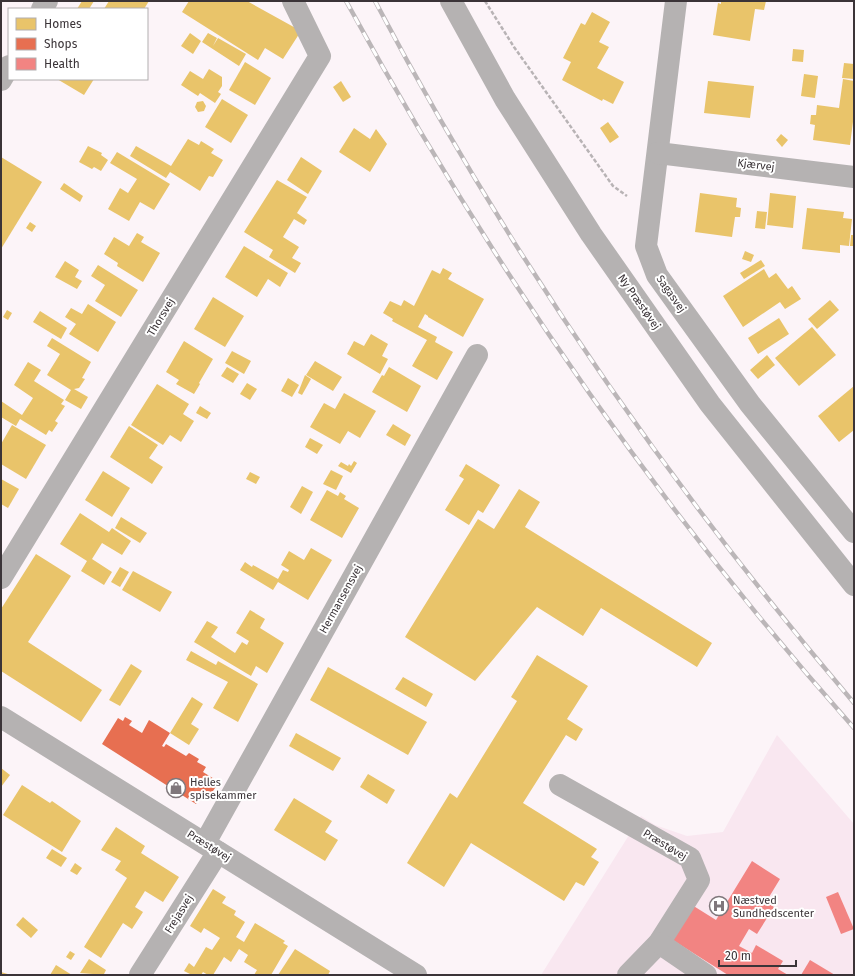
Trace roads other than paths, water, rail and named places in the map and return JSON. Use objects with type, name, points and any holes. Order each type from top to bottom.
[{"type":"street","name":"Thorsvej","points":[[1,578],[320,56],[293,1]]},
{"type":"street","name":"Ny Præstøvej","points":[[451,1],[505,99],[591,234],[710,404],[854,586]]},
{"type":"street","name":"Sagasvej","points":[[676,1],[646,246],[657,275],[750,404],[854,532]]},
{"type":"street","points":[[1,80],[8,68]]},
{"type":"street","name":"Kjærvej","points":[[658,153],[854,177]]},
{"type":"street","name":"Hermansensvej","points":[[212,848],[477,355]]},
{"type":"street","name":"Præstøvej","points":[[1,717],[416,975]]},
{"type":"street","name":"Præstøvej","points":[[560,785],[690,858],[699,880],[659,944],[628,975]]},
{"type":"street","name":"Frejasvej","points":[[140,975],[212,848]]},
{"type":"street","points":[[659,944],[706,975]]},
{"type":"railway","points":[[346,1],[401,98],[458,193],[517,287],[579,379],[644,469],[711,557],[781,644],[854,728]]},
{"type":"railway","points":[[375,1],[426,94],[480,186],[536,276],[595,365],[656,452],[720,537],[786,621],[854,703]]},
{"type":"place","name":"Helles spisekammer","points":[[176,788]]},
{"type":"place","name":"Næstved Sundhedscenter","points":[[719,906]]}]
